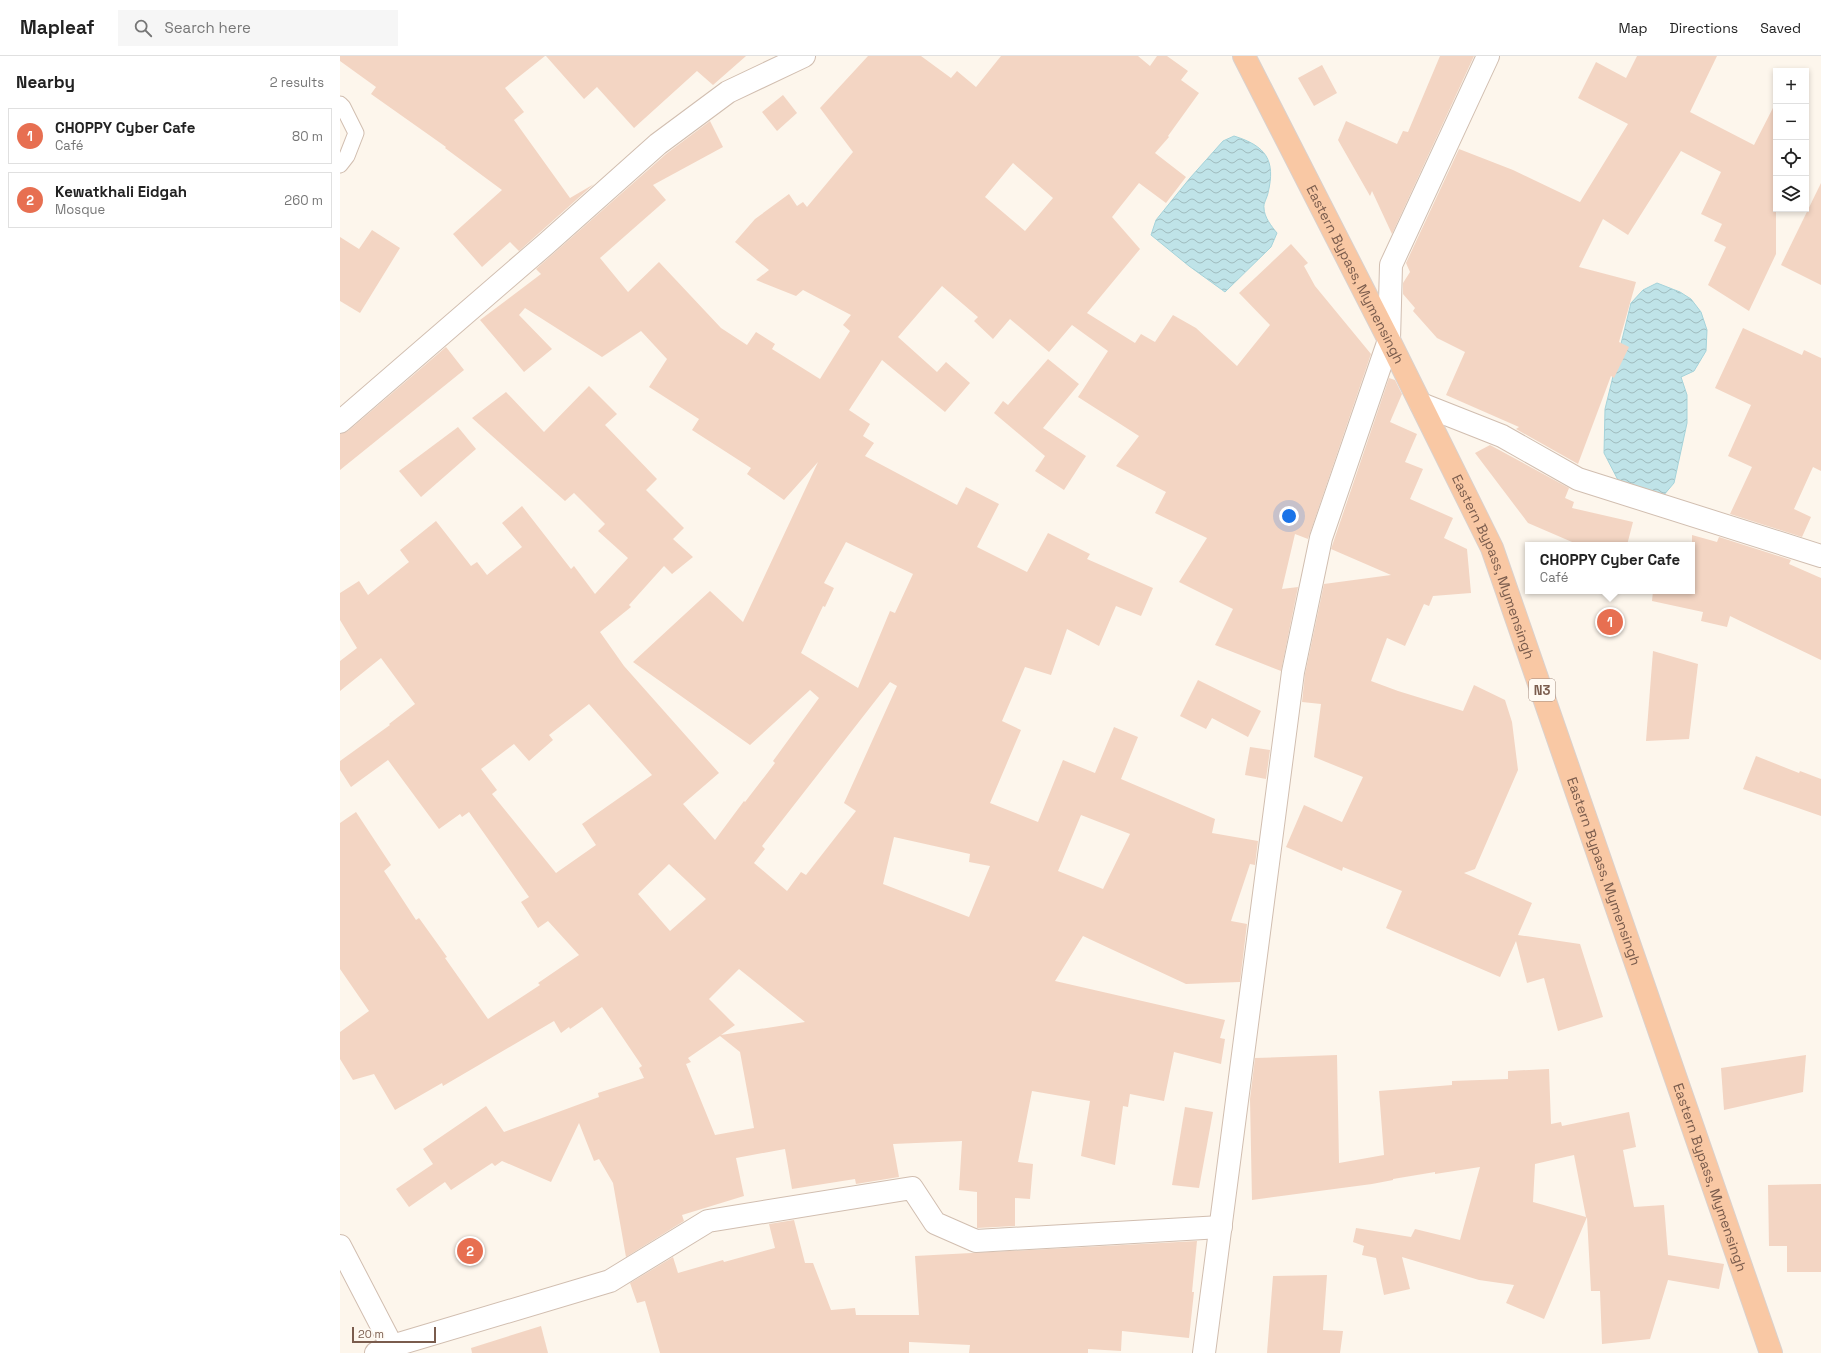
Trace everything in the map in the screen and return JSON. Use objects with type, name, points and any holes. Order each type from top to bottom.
[{"type":"highway","name":"Eastern Bypass, Mymensingh","points":[[1244,56],[1389,340],[1492,548],[1771,1353]]},
{"type":"street","points":[[340,422],[547,243],[658,144],[728,92],[804,56]]},
{"type":"street","points":[[1204,1353],[1293,672],[1321,538],[1389,340],[1391,265],[1488,56]]},
{"type":"street","points":[[1421,404],[1502,436],[1578,479],[1821,556]]},
{"type":"street","points":[[340,1246],[384,1350],[610,1281],[708,1221],[912,1188],[935,1223],[976,1241],[1221,1227]]},
{"type":"lane","points":[[340,104],[356,133],[347,156],[340,165]]},
{"type":"water","points":[[1234,136],[1254,144],[1266,156],[1271,172],[1264,211],[1269,222],[1277,233],[1271,247],[1225,292],[1189,266],[1151,235],[1156,220],[1190,178],[1223,141]]},
{"type":"water","points":[[1657,283],[1680,292],[1691,299],[1701,312],[1707,330],[1706,351],[1694,371],[1681,377],[1687,395],[1687,423],[1674,483],[1663,496],[1645,493],[1618,480],[1604,453],[1605,409],[1631,303],[1643,290]]},
{"type":"building","points":[[340,56],[545,56],[505,88],[524,112],[514,120],[570,198],[594,184],[519,251],[510,242],[482,267],[453,234],[502,190],[445,148],[446,147],[371,94],[376,87],[340,61]]},
{"type":"building","points":[[546,56],[746,56],[713,85],[697,71],[634,128],[597,87],[584,99]]},
{"type":"building","points":[[868,56],[921,56],[951,78],[957,71],[976,87],[1001,56],[1138,56],[1150,66],[1157,56],[1167,56],[1188,71],[1181,80],[1199,93],[1168,136],[1169,137],[1155,153],[1186,177],[1166,203],[1139,183],[1112,217],[1140,249],[1087,313],[1135,343],[1141,334],[1155,342],[1173,315],[1196,328],[1237,366],[1270,325],[1239,293],[1291,244],[1308,263],[1304,266],[1315,286],[1371,354],[1308,539],[1295,534],[1282,589],[1298,587],[1281,671],[1215,645],[1233,609],[1179,582],[1207,538],[1155,513],[1166,492],[1116,466],[1139,436],[1078,397],[1108,351],[1072,325],[1049,352],[1010,319],[993,339],[974,321],[978,317],[942,286],[898,337],[937,372],[946,362],[970,383],[945,412],[882,360],[849,410],[870,424],[863,436],[874,443],[865,456],[957,505],[966,487],[999,504],[977,547],[1027,572],[1048,533],[1090,554],[1087,559],[1153,588],[1141,616],[1116,606],[1099,646],[1067,629],[1051,675],[1025,667],[1002,721],[1021,730],[990,803],[1038,822],[1063,760],[1095,773],[1114,727],[1138,737],[1121,779],[1215,819],[1212,833],[1258,841],[1255,865],[1250,864],[1231,921],[1247,924],[1240,982],[1186,984],[1083,936],[1055,981],[1225,1020],[1220,1038],[1225,1039],[1221,1064],[1174,1052],[1164,1101],[1130,1094],[1128,1107],[1123,1106],[1115,1165],[1081,1156],[1090,1101],[1032,1091],[1018,1162],[1033,1164],[1030,1199],[1015,1198],[1015,1226],[977,1228],[977,1192],[959,1190],[962,1141],[893,1144],[899,1177],[856,1184],[855,1179],[792,1189],[785,1149],[736,1158],[744,1196],[682,1215],[684,1221],[626,1257],[613,1183],[599,1159],[594,1161],[579,1123],[551,1182],[502,1161],[495,1166],[492,1163],[451,1190],[445,1182],[409,1207],[396,1189],[433,1164],[423,1149],[486,1106],[504,1132],[599,1097],[598,1093],[644,1078],[639,1068],[642,1066],[602,1007],[570,1029],[569,1027],[561,1033],[554,1021],[443,1086],[442,1083],[395,1110],[374,1074],[353,1080],[340,1059],[340,1032],[369,1011],[340,969],[340,823],[356,812],[391,865],[384,871],[416,920],[419,918],[447,957],[445,958],[488,1019],[540,985],[538,983],[579,955],[548,921],[538,928],[521,902],[529,897],[469,812],[462,817],[460,814],[439,829],[388,760],[351,787],[340,770],[340,761],[390,725],[389,724],[415,704],[381,658],[340,691],[340,661],[357,648],[340,620],[340,593],[359,581],[368,595],[409,562],[400,550],[436,521],[471,566],[477,562],[487,575],[522,547],[502,523],[522,506],[571,569],[574,566],[595,594],[628,558],[598,531],[605,524],[574,493],[565,501],[472,418],[506,392],[544,432],[589,386],[617,414],[605,425],[657,479],[646,490],[684,528],[673,539],[693,557],[672,574],[664,566],[629,605],[631,607],[600,632],[624,666],[719,773],[683,804],[715,840],[775,763],[773,761],[819,698],[810,690],[750,745],[633,662],[710,591],[743,622],[818,462],[784,500],[747,474],[751,468],[692,430],[699,419],[649,387],[667,359],[641,331],[602,357],[525,308],[519,315],[552,349],[524,372],[480,320],[541,274],[536,269],[666,154],[710,121],[723,147],[653,185],[666,200],[600,258],[628,292],[659,262],[721,328],[747,345],[756,332],[775,344],[772,349],[820,379],[850,331],[843,325],[851,315],[803,290],[796,296],[756,280],[769,270],[735,242],[755,219],[789,194],[797,206],[803,202],[807,207],[853,152],[820,108]],"holes":[[[1013,163],[1053,198],[1025,231],[985,197]],[[846,542],[913,574],[895,613],[890,611],[858,688],[801,653],[823,606],[825,607],[834,588],[824,583]],[[890,682],[897,686],[844,803],[856,811],[806,875],[801,872],[787,891],[754,863],[765,849],[762,846]],[[589,704],[652,775],[582,824],[596,845],[556,873],[492,794],[497,790],[481,769],[514,744],[529,761],[553,740],[549,735]],[[1081,815],[1130,834],[1103,889],[1058,871]],[[894,837],[970,854],[969,862],[990,866],[969,917],[883,884]],[[669,864],[706,899],[670,931],[638,894]],[[739,969],[805,1022],[721,1035],[735,1025],[709,999]],[[720,1036],[740,1052],[754,1128],[715,1135],[686,1064],[691,1062],[688,1058]]]},
{"type":"building","points":[[1440,56],[1474,56],[1392,234],[1372,191],[1370,196],[1338,140],[1346,121],[1397,144],[1403,131],[1408,132]]},
{"type":"building","points":[[1637,56],[1717,56],[1690,112],[1754,145],[1773,108],[1773,212],[1776,212],[1776,254],[1749,311],[1708,285],[1726,247],[1714,241],[1722,224],[1701,214],[1721,172],[1681,151],[1628,235],[1603,219],[1579,267],[1636,282],[1619,342],[1629,347],[1614,378],[1611,376],[1578,464],[1516,429],[1519,427],[1446,395],[1465,352],[1437,338],[1413,311],[1415,308],[1403,294],[1403,283],[1410,272],[1406,263],[1459,149],[1513,170],[1580,202],[1628,124],[1578,98],[1596,62],[1626,78]]},
{"type":"building","points":[[1322,65],[1337,93],[1314,106],[1298,78]]},
{"type":"building","points":[[783,95],[797,113],[777,131],[762,112]]},
{"type":"building","points":[[1821,183],[1821,285],[1781,265],[1807,212],[1809,212],[1809,208]]},
{"type":"building","points":[[372,230],[400,248],[360,313],[340,301],[340,237],[359,249]]},
{"type":"building","points":[[1743,328],[1802,355],[1804,350],[1821,358],[1821,471],[1813,467],[1794,509],[1811,517],[1802,537],[1730,514],[1752,467],[1728,456],[1751,405],[1715,388]]},
{"type":"building","points":[[446,347],[464,370],[340,470],[340,434],[348,431]]},
{"type":"building","points":[[1048,359],[1079,384],[1043,428],[1086,456],[1064,490],[1035,471],[1045,456],[994,413],[1003,401],[1008,405]]},
{"type":"building","points":[[1389,378],[1395,380],[1402,394],[1390,422],[1417,434],[1405,462],[1423,469],[1410,499],[1453,518],[1444,538],[1467,549],[1471,593],[1433,596],[1429,606],[1424,604],[1405,646],[1387,638],[1371,681],[1463,711],[1474,685],[1505,700],[1512,722],[1518,770],[1475,869],[1464,873],[1532,903],[1518,935],[1580,944],[1603,1017],[1558,1031],[1544,978],[1527,983],[1516,941],[1500,977],[1386,928],[1402,891],[1343,867],[1342,871],[1286,847],[1304,805],[1342,822],[1363,777],[1314,757],[1321,704],[1302,702],[1305,674],[1324,584],[1391,575],[1331,549]]},
{"type":"building","points":[[458,427],[476,449],[421,497],[399,471]]},
{"type":"building","points":[[1490,445],[1569,488],[1565,498],[1574,502],[1572,508],[1633,522],[1628,542],[1572,542],[1528,523],[1475,453]]},
{"type":"building","points":[[1692,535],[1717,542],[1719,537],[1791,560],[1789,564],[1821,578],[1821,660],[1730,616],[1727,627],[1701,621],[1703,612],[1652,601],[1653,594],[1695,594],[1695,542],[1692,542]]},
{"type":"building","points":[[1653,651],[1698,664],[1689,739],[1646,741]]},
{"type":"building","points":[[1198,680],[1261,711],[1248,737],[1212,718],[1206,729],[1180,716]]},
{"type":"building","points":[[1250,747],[1270,750],[1266,779],[1245,775]]},
{"type":"building","points":[[1756,756],[1799,773],[1800,771],[1821,779],[1821,816],[1743,789]]},
{"type":"building","points":[[1337,1055],[1339,1163],[1384,1155],[1379,1091],[1452,1085],[1452,1081],[1508,1079],[1508,1071],[1549,1069],[1551,1124],[1561,1122],[1562,1126],[1629,1112],[1636,1147],[1623,1150],[1634,1207],[1664,1205],[1668,1255],[1724,1264],[1719,1289],[1668,1280],[1650,1339],[1602,1344],[1600,1291],[1591,1291],[1587,1217],[1544,1319],[1506,1303],[1514,1285],[1479,1280],[1402,1257],[1410,1289],[1384,1295],[1376,1258],[1362,1255],[1364,1246],[1353,1242],[1356,1228],[1411,1237],[1415,1229],[1460,1240],[1480,1167],[1435,1174],[1435,1172],[1372,1184],[1252,1200],[1250,1099],[1255,1058]],"holes":[[[1574,1155],[1586,1217],[1533,1202],[1535,1164]]]},
{"type":"building","points":[[1806,1055],[1803,1092],[1724,1110],[1721,1068]]},
{"type":"building","points":[[1185,1107],[1213,1112],[1199,1188],[1172,1185]]},
{"type":"building","points":[[1821,1184],[1821,1272],[1787,1272],[1787,1246],[1769,1246],[1768,1185]]},
{"type":"building","points":[[794,1220],[805,1263],[813,1263],[831,1310],[855,1308],[856,1315],[919,1315],[915,1256],[1197,1241],[1192,1292],[1194,1292],[1189,1338],[1122,1331],[1121,1351],[1088,1349],[1088,1353],[969,1353],[970,1345],[909,1342],[909,1353],[660,1353],[645,1301],[637,1303],[630,1283],[673,1257],[678,1273],[723,1260],[724,1262],[775,1248],[769,1224]]},
{"type":"building","points":[[1327,1275],[1323,1330],[1343,1331],[1340,1353],[1267,1353],[1273,1276]]},
{"type":"building","points":[[541,1326],[548,1353],[472,1353],[471,1348]]},
{"type":"place","name":"CHOPPY Cyber Cafe","points":[[1610,622]]},
{"type":"place","name":"Kewatkhali Eidgah","points":[[470,1251]]}]
